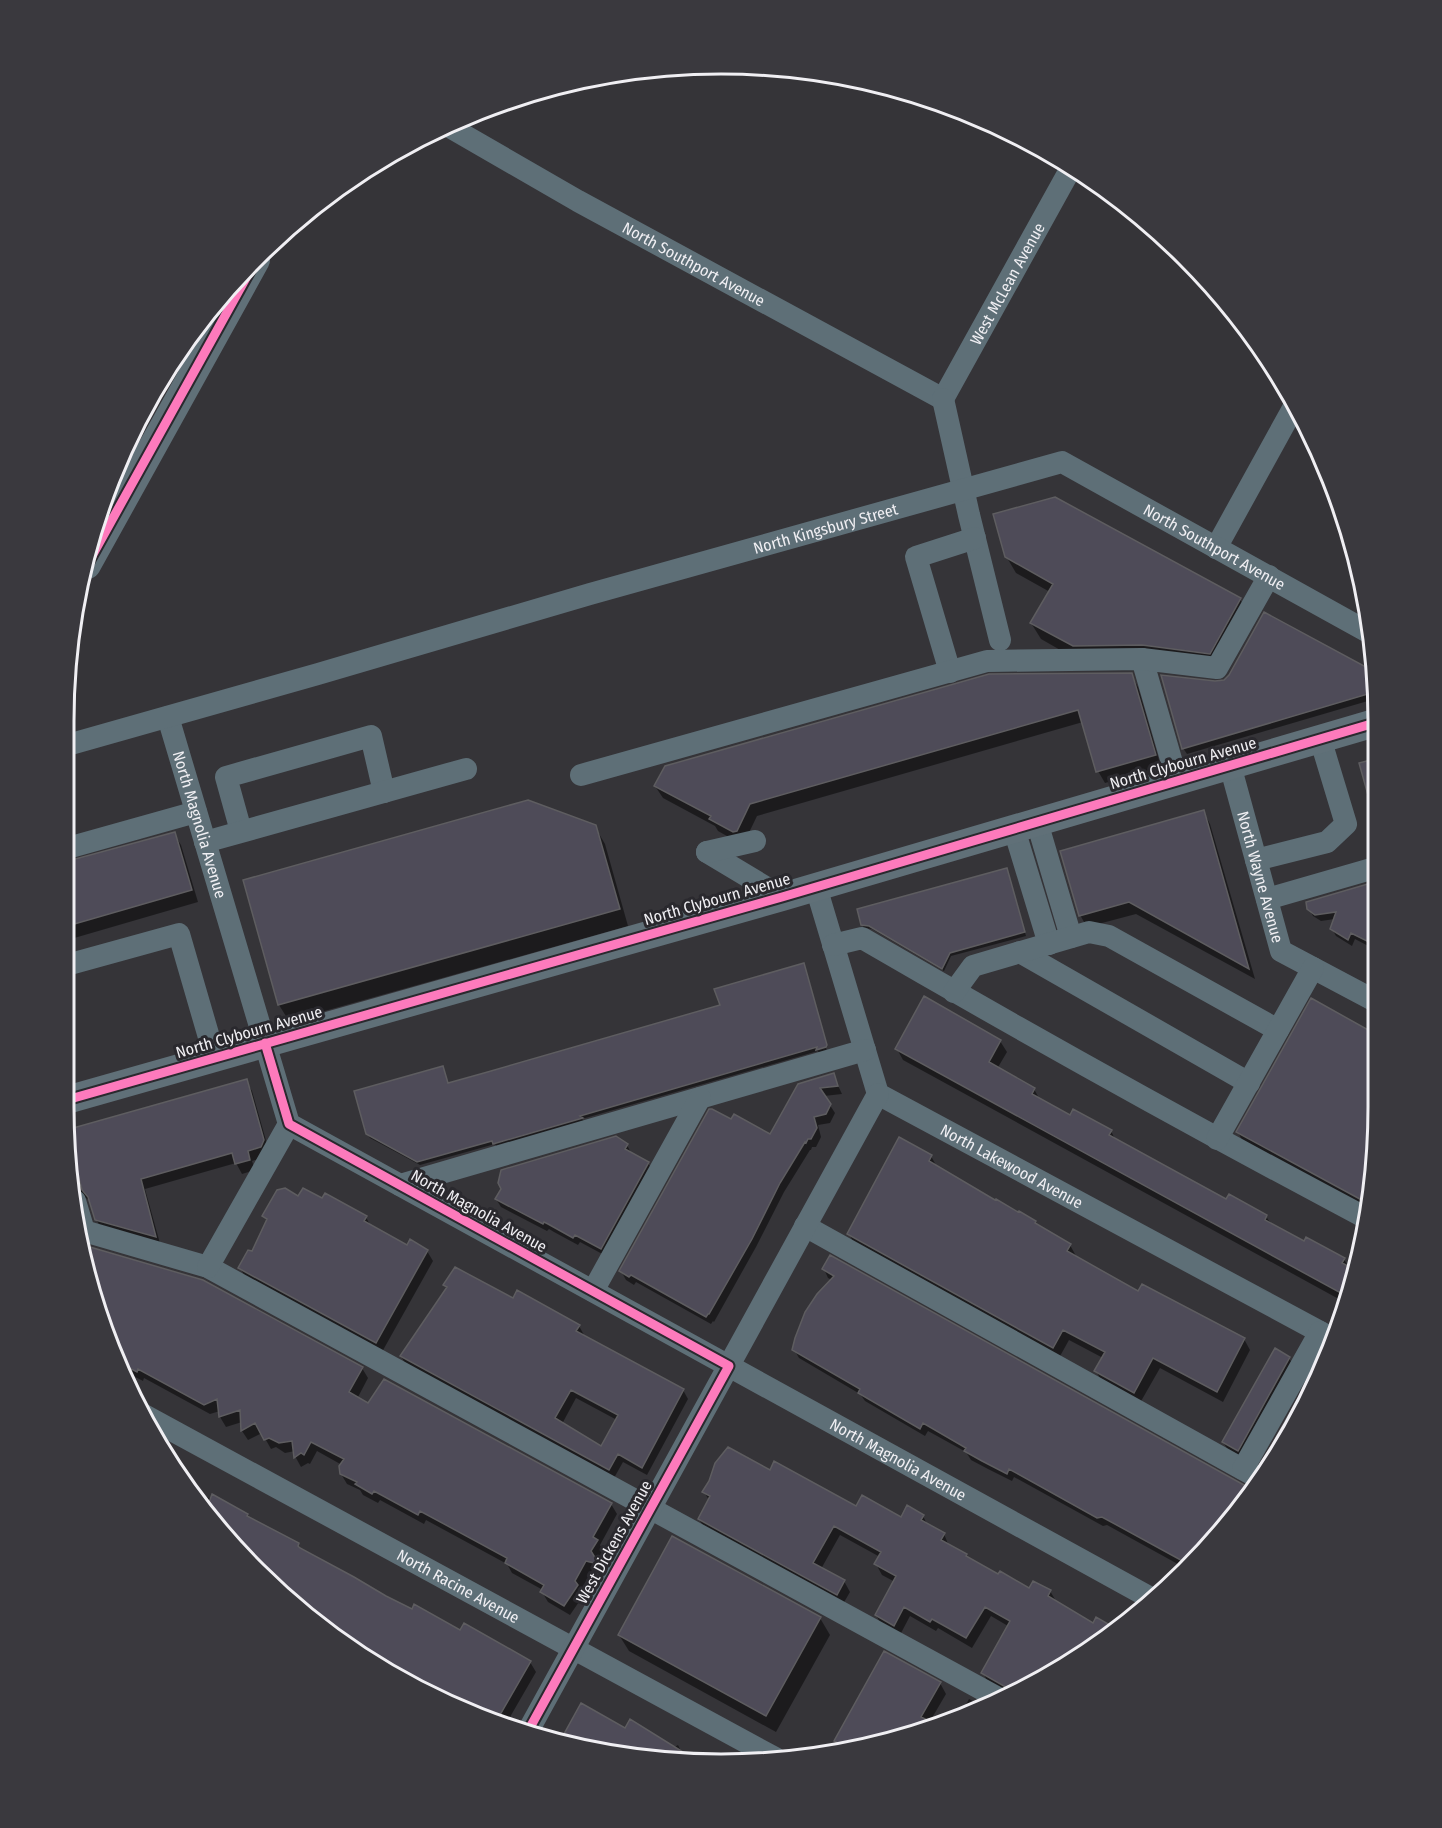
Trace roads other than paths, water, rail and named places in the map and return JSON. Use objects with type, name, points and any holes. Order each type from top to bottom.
[{"type":"main road","points":[[99,544],[242,286]]},
{"type":"main road","name":"North Clybourn Avenue","points":[[74,1098],[782,897],[1368,725]]},
{"type":"street","name":"North Southport Avenue","points":[[456,131],[578,201],[943,399]]},
{"type":"street","name":"West McLean Avenue","points":[[943,399],[1067,174]]},
{"type":"street","points":[[943,399],[1000,640]]},
{"type":"street","points":[[1216,548],[1291,414]]},
{"type":"street","name":"North Southport Avenue","points":[[1062,462],[1362,628]]},
{"type":"street","name":"North Kingsbury Street","points":[[74,743],[318,675],[590,594],[1062,462]]},
{"type":"street","points":[[950,672],[916,557],[975,538]]},
{"type":"street","points":[[581,775],[987,662],[1142,659],[1217,669],[1269,576]]},
{"type":"street","points":[[1142,659],[1177,780]]},
{"type":"street","name":"North Magnolia Avenue","points":[[168,717],[289,1124],[1146,1596]]},
{"type":"street","points":[[241,831],[226,777],[371,736],[384,792]]},
{"type":"street","points":[[1256,860],[1327,842],[1346,824],[1320,738]]},
{"type":"street","name":"North Wayne Avenue","points":[[1230,765],[1281,951],[1368,997]]},
{"type":"street","points":[[205,842],[466,769]]},
{"type":"street","points":[[74,846],[196,812]]},
{"type":"street","points":[[1025,825],[1071,937]]},
{"type":"street","points":[[1025,825],[1049,944]]},
{"type":"street","points":[[754,841],[707,852],[782,897]]},
{"type":"street","points":[[1267,899],[1368,870]]},
{"type":"street","points":[[816,887],[878,1094]]},
{"type":"street","points":[[954,992],[973,966],[1089,932],[1109,936],[1278,1030]]},
{"type":"street","points":[[74,963],[179,934],[215,1058]]},
{"type":"street","points":[[833,945],[862,939],[1217,1139],[1359,1215]]},
{"type":"street","points":[[1020,952],[1249,1083]]},
{"type":"street","points":[[1217,1139],[1313,968]]},
{"type":"street","points":[[400,1185],[865,1050]]},
{"type":"street","name":"West Dickens Avenue","points":[[531,1725],[878,1094]]},
{"type":"street","name":"North Lakewood Avenue","points":[[878,1094],[1326,1336]]},
{"type":"street","points":[[593,1291],[700,1098]]},
{"type":"street","points":[[208,1267],[289,1124]]},
{"type":"street","points":[[805,1226],[1252,1474],[1324,1341]]},
{"type":"street","points":[[87,1236],[208,1267],[992,1695]]},
{"type":"street","name":"North Racine Avenue","points":[[158,1427],[765,1753]]}]
